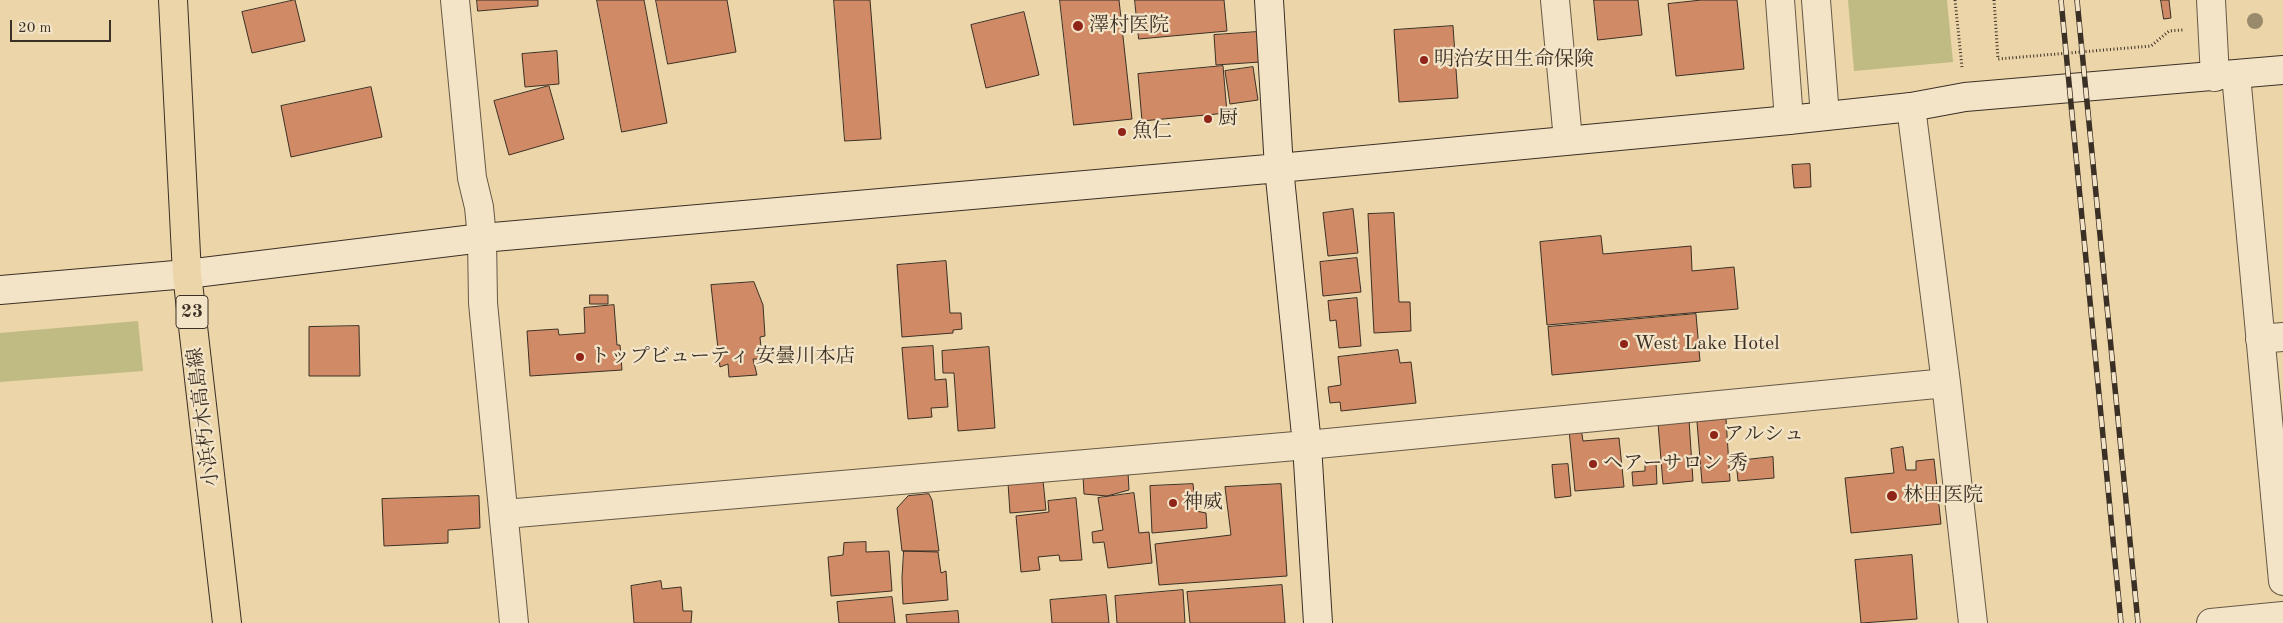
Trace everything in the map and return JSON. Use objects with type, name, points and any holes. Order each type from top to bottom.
[{"type":"main road","name":"小浜朽木高島線","points":[[173,0],[187,274],[227,623]]},
{"type":"street","points":[[455,0],[472,178],[482,238],[483,303],[505,514],[514,623]]},
{"type":"street","points":[[1269,0],[1279,168],[1307,444],[1318,623]]},
{"type":"street","points":[[1555,0],[1568,140]]},
{"type":"street","points":[[1780,0],[1790,120]]},
{"type":"street","points":[[1816,0],[1825,116]]},
{"type":"street","points":[[2211,0],[2272,338],[2283,581]]},
{"type":"street","points":[[0,290],[187,274],[482,238],[1279,168],[1790,120],[1911,106],[1965,97],[2283,70]]},
{"type":"street","points":[[1911,106],[1946,383],[1973,623]]},
{"type":"street","points":[[505,514],[1307,444],[1946,383]]},
{"type":"street","points":[[2211,623],[2283,616]]},
{"type":"path","points":[[1955,0],[1965,97]]},
{"type":"path","points":[[1994,0],[1998,58],[2151,46],[2169,32]]},
{"type":"shaded area","points":[[1848,0],[1947,0],[1953,62],[1854,71]]},
{"type":"shaded area","points":[[138,321],[143,371],[0,382],[0,333]]},
{"type":"building","points":[[295,0],[305,41],[252,53],[242,12]]},
{"type":"building","points":[[477,0],[538,0],[538,6],[478,11]]},
{"type":"building","points":[[597,0],[644,0],[667,123],[622,132]]},
{"type":"building","points":[[656,0],[727,0],[736,52],[668,64]]},
{"type":"building","points":[[834,0],[870,0],[881,139],[845,141]]},
{"type":"building","points":[[1060,0],[1119,0],[1132,119],[1074,125]]},
{"type":"building","points":[[1135,0],[1224,0],[1227,31],[1139,39]]},
{"type":"building","points":[[1594,0],[1638,0],[1642,35],[1598,40]]},
{"type":"building","points":[[1702,0],[1737,0],[1744,69],[1676,76],[1668,4]]},
{"type":"building","points":[[2161,0],[2169,0],[2171,18],[2164,19]]},
{"type":"building","points":[[1024,12],[1039,75],[986,88],[971,25]]},
{"type":"building","points":[[1453,26],[1458,98],[1399,102],[1394,30]]},
{"type":"building","points":[[1257,32],[1260,62],[1216,65],[1214,35]]},
{"type":"building","points":[[557,51],[559,84],[525,87],[522,54]]},
{"type":"building","points":[[1223,66],[1227,113],[1142,121],[1138,74]]},
{"type":"building","points":[[1253,67],[1258,100],[1230,104],[1225,71]]},
{"type":"building","points":[[549,86],[564,139],[509,155],[494,101]]},
{"type":"building","points":[[371,87],[382,137],[291,157],[281,106]]},
{"type":"building","points":[[1810,164],[1811,187],[1794,188],[1792,165]]},
{"type":"building","points":[[1353,209],[1358,253],[1328,256],[1323,213]]},
{"type":"building","points":[[1394,213],[1399,302],[1410,302],[1411,331],[1374,333],[1368,214]]},
{"type":"building","points":[[1601,236],[1603,254],[1691,246],[1692,271],[1734,267],[1738,309],[1547,325],[1540,242]]},
{"type":"building","points":[[1357,258],[1361,292],[1323,296],[1320,262]]},
{"type":"building","points":[[946,261],[950,313],[961,313],[962,329],[953,330],[953,333],[902,337],[897,265]]},
{"type":"building","points":[[754,282],[763,305],[765,336],[760,337],[762,359],[753,359],[757,375],[729,377],[728,364],[720,367],[711,285]]},
{"type":"building","points":[[590,295],[608,295],[608,304],[590,304]]},
{"type":"building","points":[[1357,298],[1361,346],[1339,348],[1336,320],[1330,321],[1328,301]]},
{"type":"building","points":[[614,305],[617,345],[620,345],[622,370],[530,376],[527,331],[558,329],[559,335],[585,333],[584,308]]},
{"type":"building","name":"West Lake Hotel","points":[[1696,314],[1700,361],[1552,375],[1548,327]]},
{"type":"building","points":[[359,326],[360,376],[309,376],[309,327]]},
{"type":"building","points":[[933,346],[935,380],[946,379],[948,407],[931,408],[932,417],[908,419],[902,348]]},
{"type":"building","points":[[989,347],[995,428],[958,431],[954,373],[943,373],[942,351]]},
{"type":"building","points":[[1398,350],[1400,363],[1411,362],[1416,403],[1341,411],[1340,402],[1330,403],[1328,387],[1341,385],[1338,357]]},
{"type":"building","points":[[1726,419],[1730,481],[1702,483],[1697,422]]},
{"type":"building","points":[[1689,420],[1693,481],[1663,484],[1658,423]]},
{"type":"building","points":[[1581,428],[1583,441],[1619,438],[1624,487],[1575,491],[1569,430]]},
{"type":"building","points":[[1903,447],[1906,470],[1916,470],[1916,461],[1934,459],[1941,524],[1851,533],[1845,478],[1894,473],[1891,449]]},
{"type":"building","points":[[1773,457],[1774,478],[1738,481],[1736,461]]},
{"type":"building","points":[[1656,461],[1657,484],[1633,486],[1632,472],[1645,471],[1645,462]]},
{"type":"building","points":[[1568,464],[1571,496],[1555,498],[1552,465]]},
{"type":"building","points":[[1128,472],[1129,490],[1107,496],[1084,494],[1083,476]]},
{"type":"building","points":[[1043,480],[1046,510],[1010,513],[1008,483]]},
{"type":"building","points":[[1193,484],[1196,511],[1206,513],[1207,528],[1152,533],[1150,486]]},
{"type":"building","points":[[1281,484],[1287,576],[1159,585],[1155,544],[1231,535],[1225,487]]},
{"type":"building","points":[[1134,493],[1139,533],[1149,532],[1152,563],[1108,568],[1104,542],[1093,543],[1092,532],[1103,530],[1098,498]]},
{"type":"building","points":[[929,494],[932,500],[939,551],[902,551],[897,508],[908,496]]},
{"type":"building","points":[[479,496],[480,528],[448,530],[448,543],[384,546],[382,499]]},
{"type":"building","points":[[1076,498],[1082,560],[1060,561],[1059,555],[1038,557],[1040,570],[1021,572],[1016,516],[1049,512],[1048,501]]},
{"type":"building","points":[[866,542],[866,552],[889,551],[892,591],[831,596],[828,557],[843,555],[844,543]]},
{"type":"building","points":[[904,551],[938,552],[941,573],[946,571],[948,600],[903,604]]},
{"type":"building","points":[[1912,555],[1917,619],[1861,623],[1855,560]]},
{"type":"building","points":[[661,581],[662,589],[681,587],[683,611],[692,611],[691,623],[634,623],[631,586]]},
{"type":"building","points":[[1282,585],[1285,623],[1190,623],[1187,592]]},
{"type":"building","points":[[1183,590],[1185,623],[1117,623],[1115,596]]},
{"type":"building","points":[[1106,595],[1109,623],[1052,623],[1050,600]]},
{"type":"building","points":[[892,597],[895,623],[839,623],[837,602]]},
{"type":"building","points":[[958,611],[959,623],[907,623],[906,615]]},
{"type":"railway","points":[[2061,0],[2121,623]]},
{"type":"railway","points":[[2077,0],[2138,623]]},
{"type":"place","name":"澤村医院","points":[[1078,26]]},
{"type":"place","name":"明治安田生命保険","points":[[1424,60]]},
{"type":"place","name":"厨","points":[[1208,119]]},
{"type":"place","name":"魚仁","points":[[1122,132]]},
{"type":"place","name":"West Lake Hotel","points":[[1624,344]]},
{"type":"place","name":"トップビューティ 安曇川本店","points":[[580,357]]},
{"type":"place","name":"アルシュ","points":[[1714,435]]},
{"type":"place","name":"ヘアーサロン 秀","points":[[1593,464]]},
{"type":"place","name":"林田医院","points":[[1892,496]]},
{"type":"place","name":"神威","points":[[1173,503]]}]
